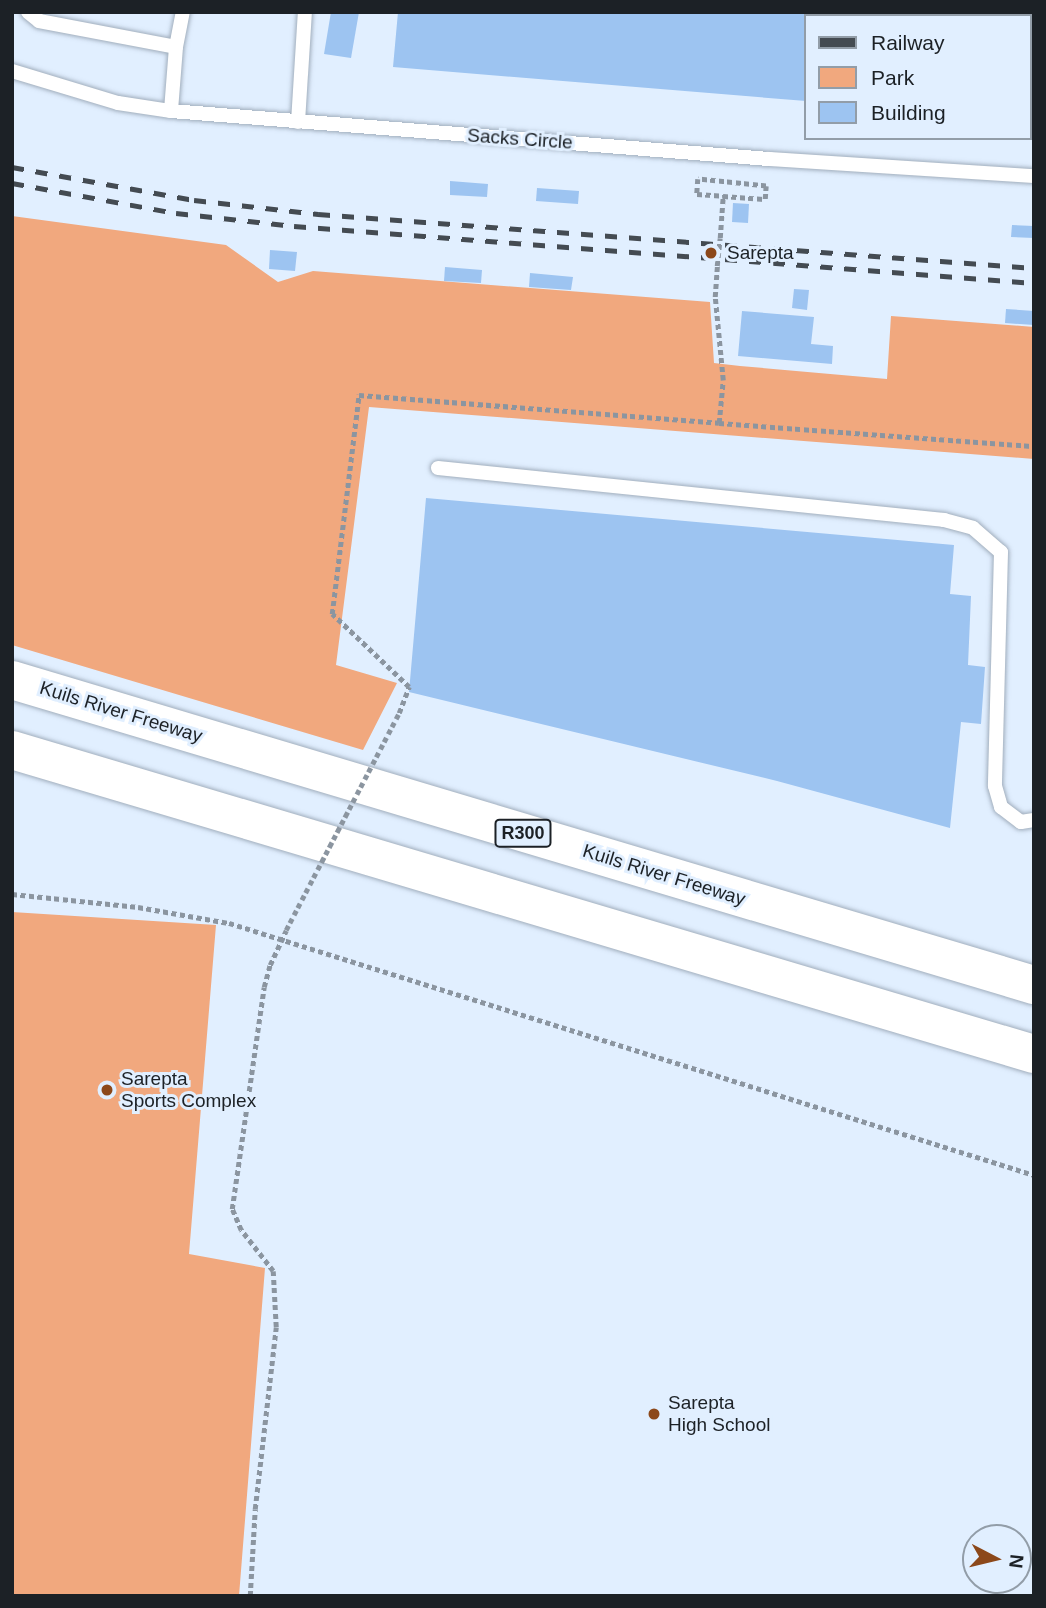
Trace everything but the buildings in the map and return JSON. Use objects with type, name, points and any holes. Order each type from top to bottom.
[{"type":"highway","name":"Kuils River Freeway","points":[[12,680],[1034,985]]},
{"type":"highway","points":[[12,750],[1034,1054]]},
{"type":"lane","points":[[28,12],[39,21],[176,47]]},
{"type":"lane","points":[[171,111],[176,47],[183,12]]},
{"type":"lane","points":[[298,122],[305,12]]},
{"type":"lane","name":"Sacks Circle","points":[[12,71],[118,103],[171,111],[1034,176]]},
{"type":"lane","points":[[438,468],[944,520],[973,528],[1001,552],[995,786],[1001,807],[1021,822],[1034,820]]},
{"type":"path","points":[[698,179],[766,186],[765,199],[723,196],[697,194],[698,179]]},
{"type":"path","points":[[715,297],[723,196]]},
{"type":"path","points":[[719,423],[1034,446]]},
{"type":"path","points":[[250,1596],[255,1509],[276,1327],[273,1271],[241,1230],[232,1209],[264,987],[281,940],[399,713]]},
{"type":"path","points":[[12,894],[138,907],[219,921],[1034,1175]]},
{"type":"green space","points":[[12,216],[226,245],[278,282],[313,271],[710,302],[714,363],[740,366],[887,379],[891,316],[1034,327],[1034,459],[369,407],[336,665],[397,683],[363,750],[12,645]]},
{"type":"green space","name":"Sarepta Sports Complex","points":[[12,912],[216,925],[189,1254],[265,1268],[239,1596],[12,1596]]},
{"type":"railway","points":[[12,167],[194,200],[318,214],[1034,268]]},
{"type":"railway","points":[[12,183],[176,213],[294,226],[1034,283]]},
{"type":"place","name":"Sarepta","points":[[711,253]]},
{"type":"place","name":"Sarepta Sports Complex","points":[[107,1090]]},
{"type":"place","name":"Sarepta High School","points":[[654,1414]]}]
